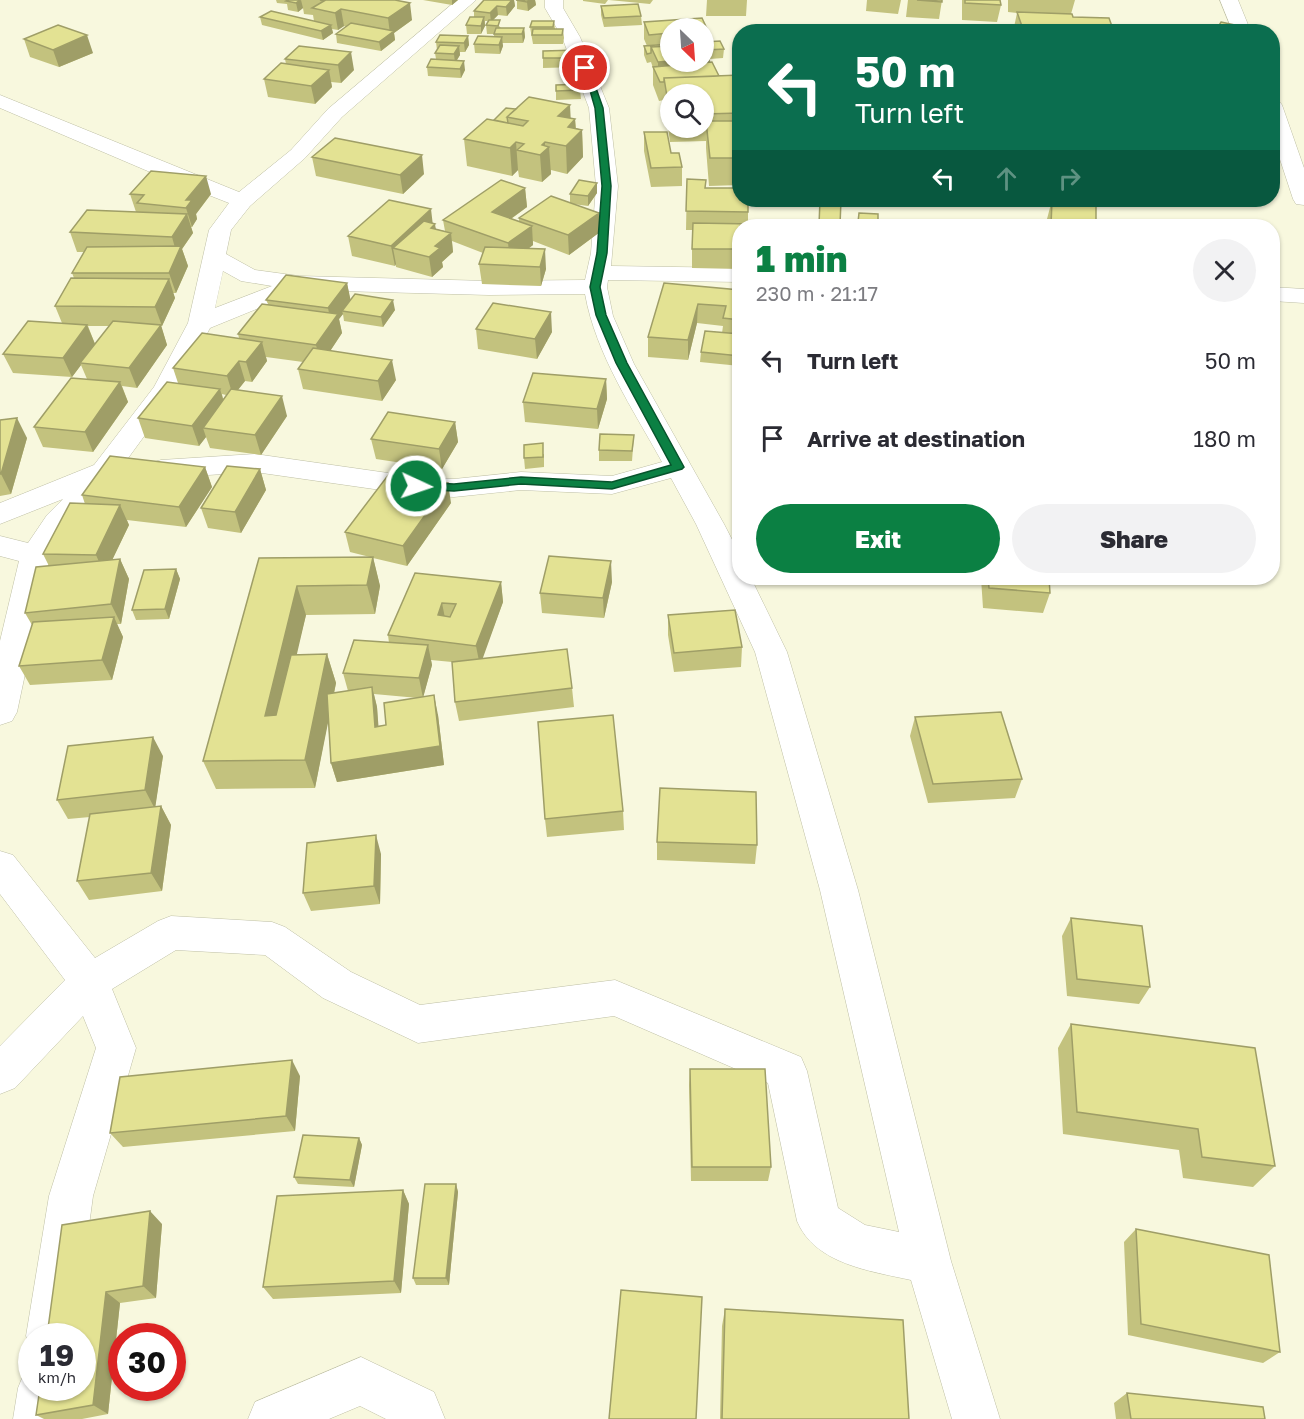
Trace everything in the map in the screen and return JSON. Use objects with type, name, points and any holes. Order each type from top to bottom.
[{"type":"street","points":[[0,712],[35,555],[57,522],[105,470],[166,389],[200,323],[220,230],[242,201],[298,154],[335,113],[467,0]]},
{"type":"street","points":[[554,0],[554,8],[576,47],[599,108],[607,186],[602,253],[596,280],[601,315],[621,363],[710,524],[732,570]]},
{"type":"street","points":[[1229,0],[1239,24]]},
{"type":"street","points":[[0,101],[157,168],[242,201]]},
{"type":"street","points":[[1280,128],[1304,199]]},
{"type":"street","points":[[215,256],[249,276],[299,284],[489,288],[596,280],[732,275]]},
{"type":"street","points":[[200,323],[299,284]]},
{"type":"street","points":[[1280,294],[1304,296]]},
{"type":"street","points":[[0,514],[105,470],[255,464],[416,486],[454,488],[521,481],[612,485],[678,467]]},
{"type":"street","points":[[0,546],[35,555]]},
{"type":"street","points":[[739,585],[771,652],[839,890],[928,1261],[976,1419]]},
{"type":"street","points":[[0,866],[90,982],[116,1048],[71,1196],[52,1323]]},
{"type":"street","points":[[0,1074],[90,982],[171,933],[272,939],[337,985],[418,1024],[615,998],[786,1071],[819,1221],[856,1246],[928,1261]]},
{"type":"street","points":[[272,1419],[361,1381],[417,1409],[421,1419]]},
{"type":"street","points":[[37,1419],[40,1401]]},
{"type":"building","points":[[300,0],[296,3],[286,1]]},
{"type":"building","points":[[320,0],[395,0],[410,3],[388,18],[341,9],[335,13],[312,8],[324,1]]},
{"type":"building","points":[[484,0],[512,0],[506,7],[497,6],[490,13],[474,11]]},
{"type":"building","points":[[917,0],[942,0],[942,2]]},
{"type":"building","points":[[965,0],[1000,0],[1001,5],[965,3]]},
{"type":"building","points":[[638,4],[641,16],[604,18],[601,6]]},
{"type":"building","points":[[271,11],[331,25],[321,31],[260,17]]},
{"type":"building","points":[[1017,12],[1109,18],[1111,24],[1021,24]]},
{"type":"building","points":[[470,17],[484,17],[481,26],[466,25]]},
{"type":"building","points":[[489,20],[500,20],[498,26],[486,25]]},
{"type":"building","points":[[532,21],[554,21],[553,27],[530,27]]},
{"type":"building","points":[[660,21],[660,34],[649,35],[644,22]]},
{"type":"building","points":[[351,23],[394,31],[379,42],[336,34]]},
{"type":"building","points":[[58,25],[87,35],[53,50],[24,39]]},
{"type":"building","points":[[496,28],[524,28],[522,34],[494,34]]},
{"type":"building","points":[[533,29],[563,29],[562,35],[532,35]]},
{"type":"building","points":[[440,35],[468,36],[464,43],[436,42]]},
{"type":"building","points":[[478,36],[502,37],[499,45],[474,44]]},
{"type":"building","points":[[714,41],[720,41],[724,49],[714,50]]},
{"type":"building","points":[[440,45],[459,46],[454,54],[435,53]]},
{"type":"building","points":[[660,45],[651,47],[651,53],[647,54],[644,46]]},
{"type":"building","points":[[299,46],[351,52],[338,65],[285,59]]},
{"type":"building","points":[[651,47],[660,47],[660,62],[658,62]]},
{"type":"building","points":[[579,50],[579,58],[543,58],[543,51]]},
{"type":"building","points":[[431,59],[464,61],[460,69],[427,67]]},
{"type":"building","points":[[281,63],[329,70],[311,86],[264,79]]},
{"type":"building","points":[[660,66],[660,72],[714,72],[714,66],[719,76],[664,78],[664,82],[660,82],[653,67]]},
{"type":"building","points":[[732,75],[732,113],[714,114],[714,84],[665,84],[664,78]]},
{"type":"building","points":[[580,84],[580,90],[556,91],[556,85]]},
{"type":"building","points":[[529,97],[570,105],[558,116],[575,119],[568,127],[582,130],[566,146],[545,142],[542,145],[549,147],[540,155],[517,150],[524,144],[516,142],[510,148],[464,139],[487,119],[523,126],[528,121],[507,117]]},
{"type":"building","points":[[506,108],[516,109],[507,117],[508,123],[494,120]]},
{"type":"building","points":[[714,121],[732,121],[732,158],[710,158],[708,138],[714,138]]},
{"type":"building","points":[[644,132],[660,132],[660,138],[668,138],[671,153],[679,153],[682,167],[651,168]]},
{"type":"building","points":[[335,138],[422,155],[400,175],[312,157]]},
{"type":"building","points":[[151,171],[206,176],[186,200],[192,200],[186,208],[137,203],[144,195],[130,194]]},
{"type":"building","points":[[687,179],[706,180],[705,188],[732,188],[732,207],[748,207],[748,212],[686,211]]},
{"type":"building","points":[[501,180],[525,188],[492,212],[532,226],[508,243],[443,220]]},
{"type":"building","points":[[579,180],[597,183],[588,196],[570,194]]},
{"type":"building","points":[[551,196],[599,213],[568,235],[519,218]]},
{"type":"building","points":[[389,200],[431,209],[391,246],[348,236]]},
{"type":"building","points":[[820,207],[841,207],[840,219],[819,219]]},
{"type":"building","points":[[1052,207],[1096,207],[1096,219],[1051,219]]},
{"type":"building","points":[[87,210],[187,214],[172,237],[70,232]]},
{"type":"building","points":[[859,213],[878,214],[878,219],[858,219]]},
{"type":"building","points":[[424,221],[435,224],[431,228],[451,233],[435,246],[440,248],[429,257],[393,248]]},
{"type":"building","points":[[693,223],[732,224],[732,249],[692,249]]},
{"type":"building","points":[[181,246],[169,273],[72,273],[87,247]]},
{"type":"building","points":[[485,247],[545,249],[540,267],[479,264]]},
{"type":"building","points":[[286,275],[347,283],[328,308],[266,300]]},
{"type":"building","points":[[71,278],[169,279],[155,307],[55,306]]},
{"type":"building","points":[[664,283],[732,289],[732,319],[723,318],[726,306],[698,304],[688,340],[648,337]]},
{"type":"building","points":[[355,294],[393,300],[381,317],[342,311]]},
{"type":"building","points":[[493,303],[551,312],[535,339],[476,329]]},
{"type":"building","points":[[262,304],[338,314],[316,345],[238,334]]},
{"type":"building","points":[[28,321],[87,325],[63,358],[3,354]]},
{"type":"building","points":[[113,321],[161,325],[129,368],[80,363]]},
{"type":"building","points":[[705,331],[732,333],[732,355],[701,352]]},
{"type":"building","points":[[202,333],[262,342],[246,362],[239,361],[227,376],[173,368]]},
{"type":"building","points":[[313,348],[392,360],[378,381],[298,369]]},
{"type":"building","points":[[533,373],[606,379],[597,409],[523,402]]},
{"type":"building","points":[[71,378],[120,382],[85,432],[34,427]]},
{"type":"building","points":[[167,382],[220,389],[192,426],[138,418]]},
{"type":"building","points":[[231,389],[282,396],[255,435],[203,428]]},
{"type":"building","points":[[388,412],[455,422],[439,449],[371,439]]},
{"type":"building","points":[[17,418],[1,474],[0,474],[0,420]]},
{"type":"building","points":[[600,434],[634,435],[632,451],[599,450]]},
{"type":"building","points":[[543,443],[543,457],[524,458],[524,445]]},
{"type":"building","points":[[110,456],[205,467],[179,507],[82,495]]},
{"type":"building","points":[[227,466],[260,469],[235,512],[201,508]]},
{"type":"building","points":[[392,470],[448,483],[403,546],[345,532]]},
{"type":"building","points":[[70,503],[120,505],[96,555],[43,554]]},
{"type":"building","points":[[549,556],[611,561],[603,598],[540,593]]},
{"type":"building","points":[[373,557],[367,585],[297,586],[265,716],[276,715],[291,655],[327,654],[305,760],[203,761],[259,558]]},
{"type":"building","points":[[120,559],[111,604],[25,613],[36,567]]},
{"type":"building","points":[[176,569],[165,609],[132,610],[144,570]]},
{"type":"building","points":[[415,573],[501,582],[476,646],[388,635]],"holes":[[[442,603],[456,604],[450,617],[438,615]]]},
{"type":"building","points":[[989,585],[1049,585],[1050,593],[989,588]]},
{"type":"building","points":[[735,610],[742,647],[674,653],[668,615]]},
{"type":"building","points":[[114,617],[102,660],[19,666],[33,622]]},
{"type":"building","points":[[354,640],[428,645],[419,678],[343,673]]},
{"type":"building","points":[[567,649],[572,688],[455,702],[452,662]]},
{"type":"building","points":[[372,687],[375,727],[386,725],[384,703],[434,695],[440,746],[331,763],[327,694]]},
{"type":"building","points":[[1001,712],[1022,779],[933,784],[915,717]]},
{"type":"building","points":[[613,715],[623,811],[545,819],[538,722]]},
{"type":"building","points":[[153,737],[145,790],[57,800],[68,746]]},
{"type":"building","points":[[660,788],[756,792],[757,845],[657,842]]},
{"type":"building","points":[[161,806],[151,873],[77,881],[90,814]]},
{"type":"building","points":[[376,835],[374,886],[303,893],[307,843]]},
{"type":"building","points":[[1071,918],[1142,926],[1150,987],[1077,979]]},
{"type":"building","points":[[1071,1024],[1255,1048],[1275,1166],[1202,1157],[1198,1129],[1077,1112]]},
{"type":"building","points":[[292,1060],[286,1116],[110,1133],[120,1077]]},
{"type":"building","points":[[690,1069],[765,1069],[771,1167],[692,1167]]},
{"type":"building","points":[[303,1135],[359,1138],[350,1180],[294,1177]]},
{"type":"building","points":[[425,1184],[456,1184],[446,1278],[413,1278]]},
{"type":"building","points":[[403,1190],[394,1281],[263,1287],[277,1196]]},
{"type":"building","points":[[150,1211],[143,1286],[106,1292],[96,1379],[96,1323],[49,1323],[62,1225]]},
{"type":"building","points":[[1136,1229],[1269,1255],[1280,1352],[1141,1324]]},
{"type":"building","points":[[621,1290],[702,1297],[696,1419],[609,1419]]},
{"type":"building","points":[[725,1309],[903,1320],[909,1419],[722,1419]]},
{"type":"building","points":[[1127,1393],[1263,1407],[1265,1419],[1131,1419]]},
{"type":"building","points":[[38,1401],[93,1401],[93,1405],[36,1415]]},
{"type":"route","points":[[416,486],[454,488],[481,483],[521,481],[612,485],[678,467],[621,363],[601,315],[595,287],[602,253],[607,186],[599,108],[585,68]]}]
